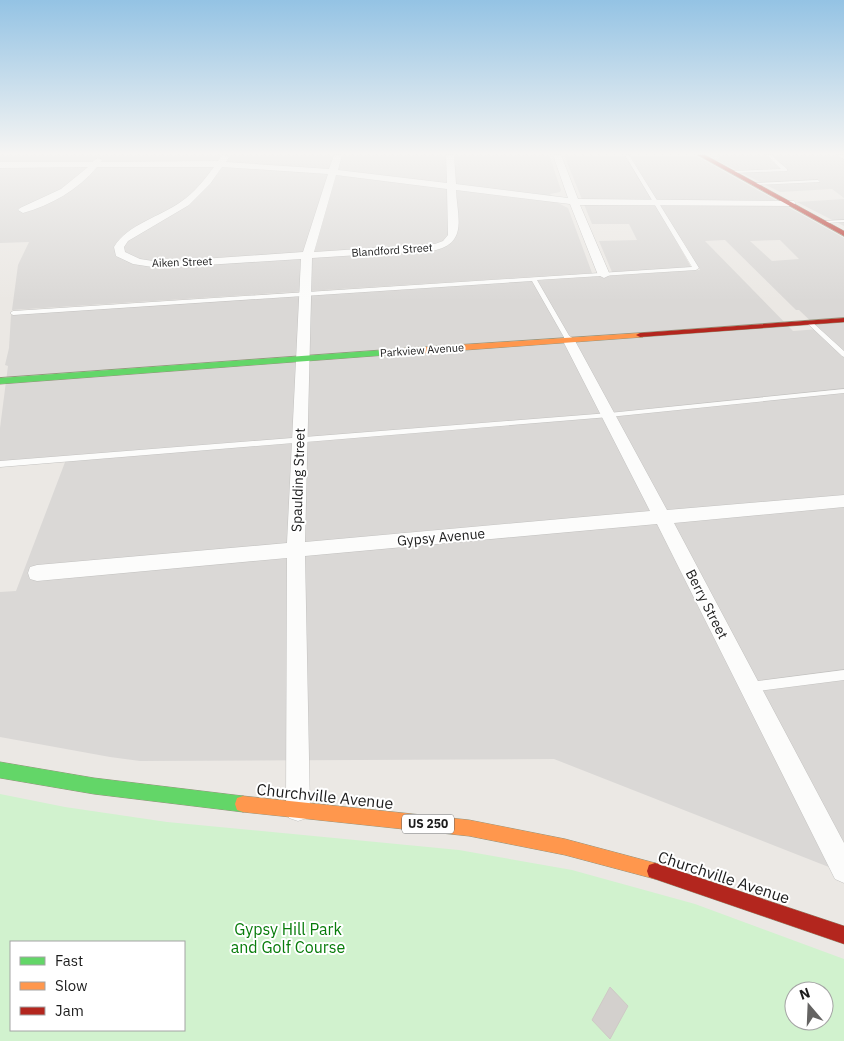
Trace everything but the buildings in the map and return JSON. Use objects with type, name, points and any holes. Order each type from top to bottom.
[{"type":"street","points":[[23,210],[42,204]]},
{"type":"street","name":"Aiken Street","points":[[185,204],[124,239],[119,246],[120,254],[133,261],[159,265],[306,256]]},
{"type":"street","name":"Spaulding Street","points":[[298,809],[296,550],[299,441],[304,359],[306,256],[323,204]]},
{"type":"street","name":"Blandford Street","points":[[306,256],[426,249],[443,245],[452,235],[452,204]]},
{"type":"street","points":[[575,204],[604,275]]},
{"type":"street","points":[[792,204],[844,234]]},
{"type":"street","name":"Parkview Avenue","points":[[0,381],[844,320]]},
{"type":"street","name":"Berry Street","points":[[568,339],[844,870]]},
{"type":"street","name":"Gypsy Avenue","points":[[37,573],[844,501]]},
{"type":"street","name":"Churchville Avenue","points":[[0,770],[49,780],[189,799],[469,828],[582,850],[708,886],[844,935]]},
{"type":"lane","points":[[13,313],[696,268],[656,204]]},
{"type":"lane","points":[[825,222],[844,221]]},
{"type":"lane","points":[[534,279],[568,339]]},
{"type":"lane","points":[[809,322],[844,355]]},
{"type":"lane","points":[[0,464],[608,415],[844,392]]},
{"type":"lane","points":[[750,687],[844,675]]},
{"type":"shaded area","points":[[0,204],[559,204],[568,208],[592,273],[12,310],[18,265],[29,242],[0,243]]},
{"type":"shaded area","points":[[584,204],[782,204],[844,238],[844,873],[554,759],[140,761],[0,737],[0,592],[16,591],[67,457],[0,462],[0,428],[8,366],[5,365],[9,348],[11,315],[700,270],[683,241],[676,240],[691,267],[612,272],[599,241],[637,240],[629,224],[592,224]],"holes":[[[725,240],[796,310],[799,310],[819,329],[793,331],[705,241]],[[780,240],[799,259],[772,261],[750,241]]]},
{"type":"shaded area","points":[[800,204],[844,204],[844,226]]},
{"type":"green space","name":"Gypsy Hill Park and Golf Course","points":[[0,794],[65,807],[167,822],[459,850],[572,870],[695,904],[844,959],[844,1041],[0,1041]]},
{"type":"traffic: fast","points":[[0,381],[397,352]]},
{"type":"traffic: fast","points":[[0,770],[94,786],[243,804]]},
{"type":"traffic: slow","points":[[397,352],[640,335]]},
{"type":"traffic: slow","points":[[243,804],[469,828],[565,847],[655,871]]},
{"type":"traffic: jam","points":[[789,204],[844,234]]},
{"type":"traffic: jam","points":[[640,335],[844,320]]},
{"type":"traffic: jam","points":[[655,871],[844,935]]}]
